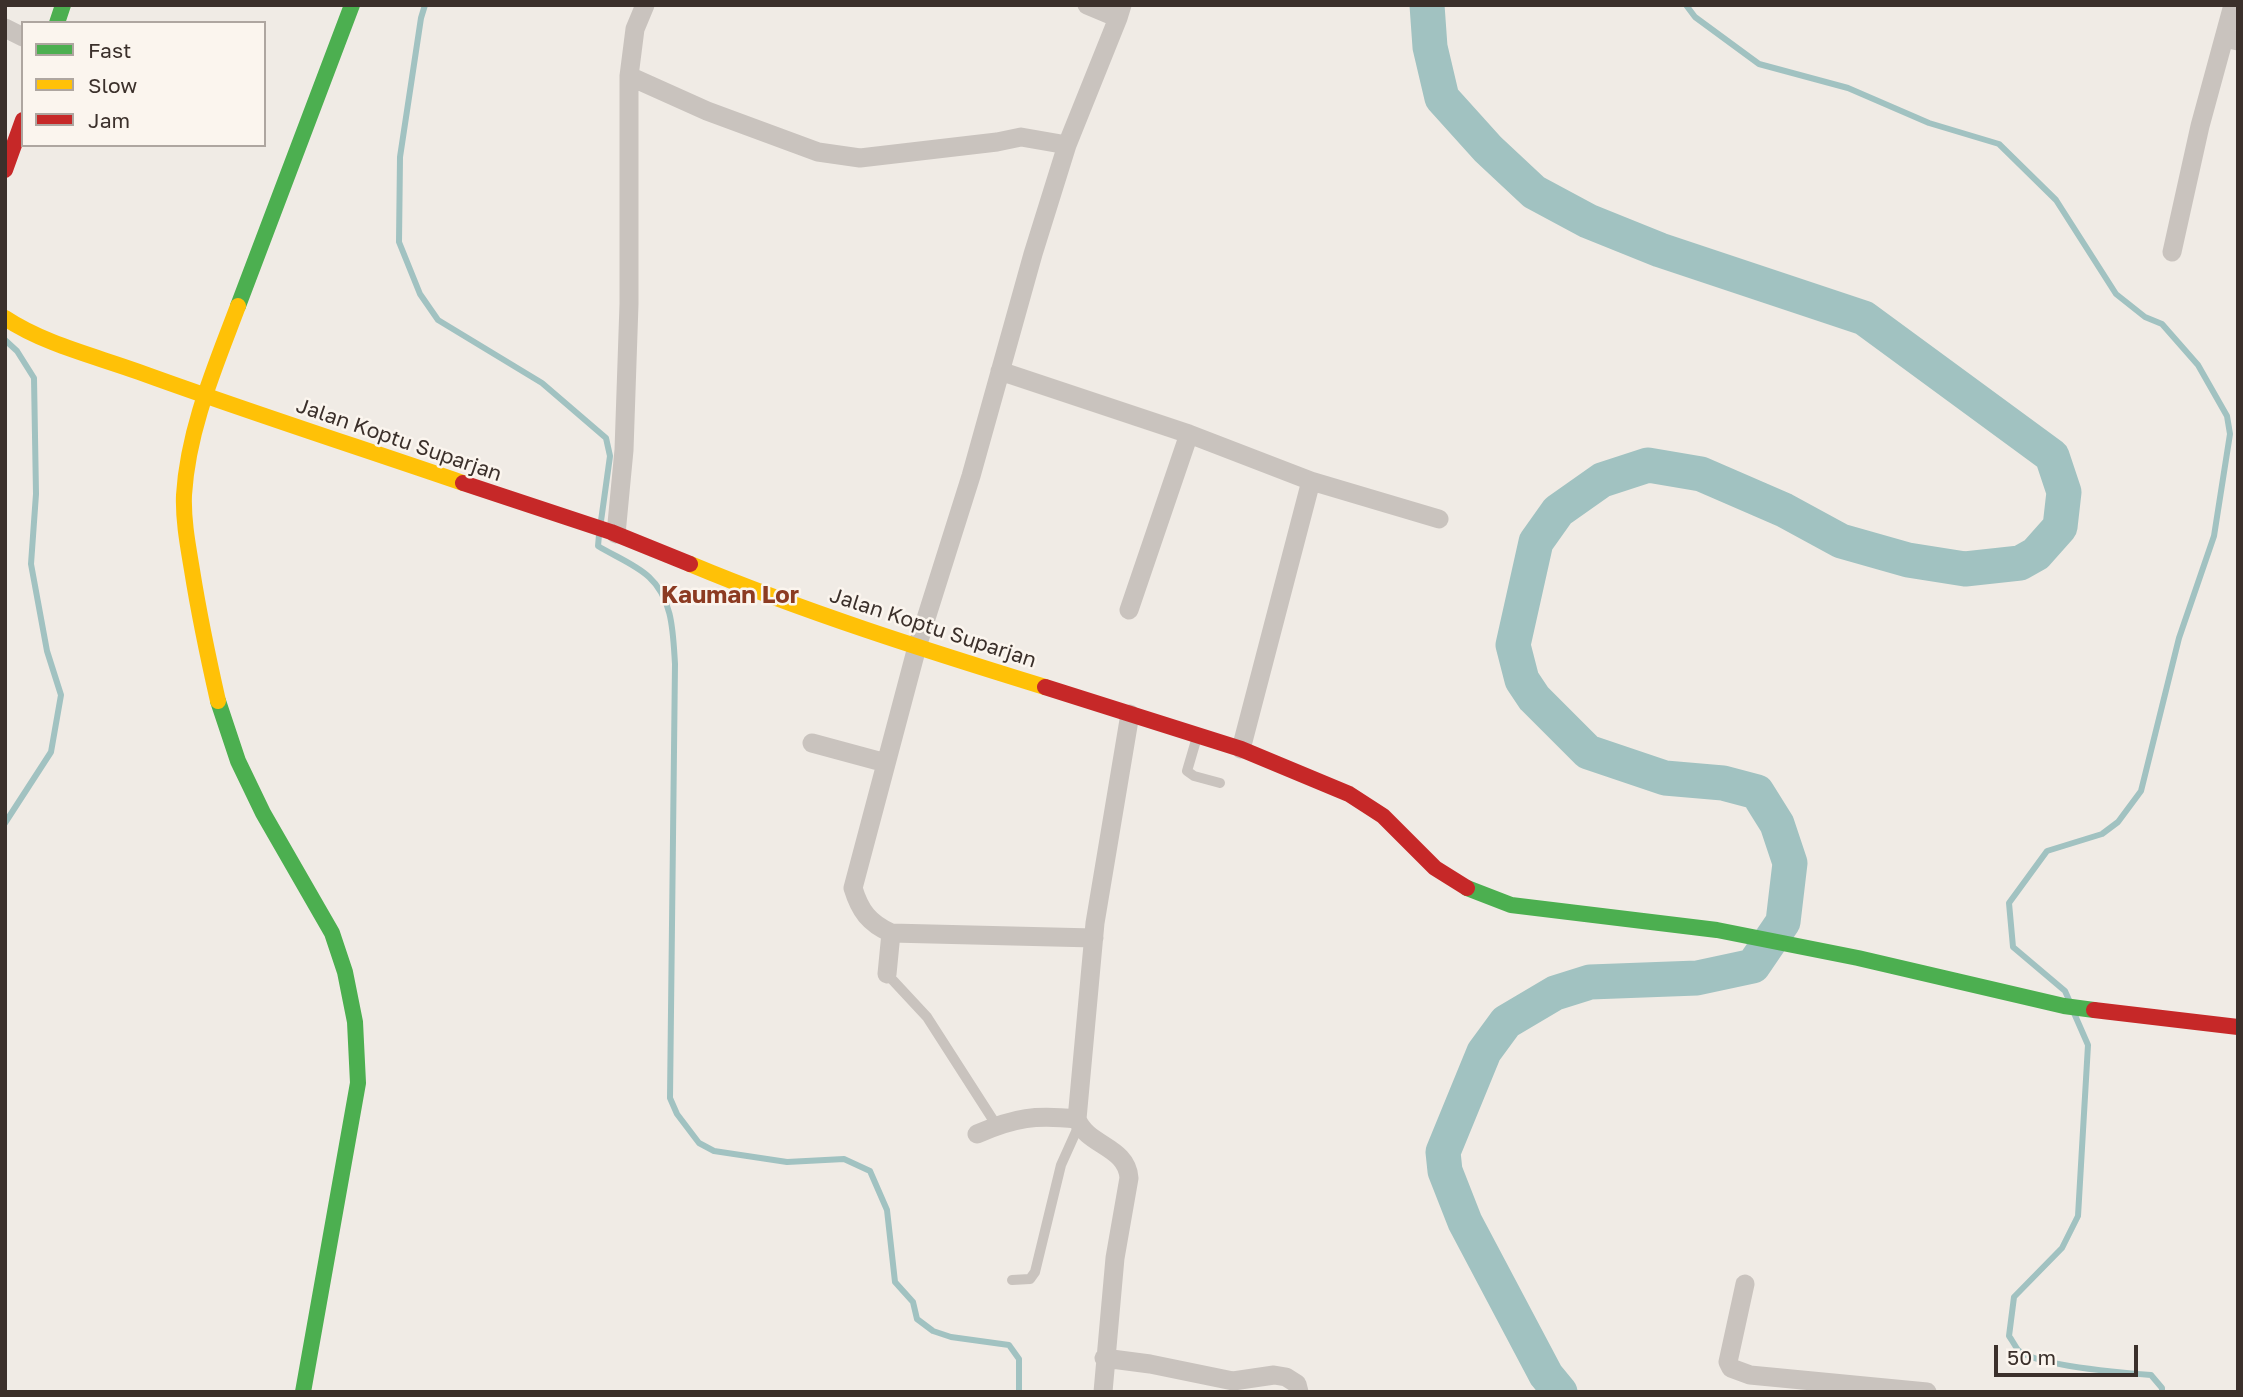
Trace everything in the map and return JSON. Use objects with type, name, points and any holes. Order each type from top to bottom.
[{"type":"street","points":[[303,1392],[358,1083],[355,1022],[345,972],[332,933],[262,813],[238,761],[220,707],[202,635],[188,547],[184,497],[190,451],[204,396],[352,5]]},
{"type":"street","points":[[614,533],[624,450],[629,304],[629,76],[635,29],[645,5]]},
{"type":"street","points":[[1087,5],[1120,12],[1067,145],[971,476],[918,647],[853,888],[858,904],[875,926],[891,933],[1094,938]]},
{"type":"street","points":[[2172,252],[2200,126],[2231,40],[2233,5]]},
{"type":"street","points":[[5,28],[21,36]]},
{"type":"street","points":[[629,76],[707,111],[818,152],[860,158],[1021,137],[1067,145]]},
{"type":"street","points":[[5,170],[21,126]]},
{"type":"street","name":"Jalan Koptu Suparjan","points":[[5,318],[47,339],[204,396],[614,533],[752,590],[918,647],[1241,749],[1349,794],[1383,816],[1435,868],[1469,890],[1511,905],[1717,930],[1858,958],[2064,1006],[2238,1027]]},
{"type":"street","points":[[1000,371],[1189,434],[1311,481],[1439,520]]},
{"type":"street","points":[[1129,610],[1189,434]]},
{"type":"street","points":[[1241,749],[1311,481]]},
{"type":"street","points":[[1078,1122],[1094,938],[1115,793],[1130,714]]},
{"type":"street","points":[[812,743],[886,762]]},
{"type":"street","points":[[887,974],[891,933]]},
{"type":"street","points":[[977,1134],[1020,1118],[1045,1116],[1078,1122],[1123,1158],[1128,1168],[1129,1178],[1115,1258],[1103,1392]]},
{"type":"street","points":[[1745,1284],[1728,1362],[1731,1368],[1750,1375],[1927,1392]]},
{"type":"street","points":[[1104,1358],[1150,1364],[1233,1381],[1274,1375],[1286,1377],[1297,1384],[1299,1392]]},
{"type":"lane","points":[[1197,736],[1188,771],[1195,776],[1220,783]]},
{"type":"lane","points":[[887,974],[927,1017],[997,1125]]},
{"type":"lane","points":[[1012,1280],[1030,1279],[1035,1272],[1061,1165],[1078,1122]]},
{"type":"waterway","points":[[425,5],[400,157],[399,242],[420,294],[438,320],[542,383],[606,438],[610,456],[601,521]]},
{"type":"waterway","points":[[1427,5],[1430,47],[1442,98],[1488,149],[1534,192],[1588,221],[1660,250],[1864,318],[2052,456],[2064,492],[2060,527],[2036,554],[2020,563],[1965,569],[1908,560],[1841,541],[1784,510],[1701,474],[1648,465],[1602,480],[1558,511],[1536,542],[1513,645],[1522,680],[1534,698],[1588,752],[1665,778],[1723,783],[1757,792],[1777,824],[1790,863],[1783,922],[1753,966],[1697,978],[1590,982],[1555,993],[1506,1022],[1484,1052],[1443,1152],[1445,1171],[1465,1222],[1546,1375],[1560,1392]]},
{"type":"waterway","points":[[1686,5],[1695,17],[1759,64],[1848,88],[1929,123],[1999,144],[2056,200],[2116,294],[2145,317],[2162,324],[2198,365],[2227,416],[2230,434],[2214,536],[2179,638],[2141,791],[2118,822],[2102,834],[2047,851],[2009,903],[2013,947],[2065,991],[2069,1000]]},
{"type":"waterway","points":[[5,340],[17,351],[34,378],[36,494],[31,564],[47,651],[61,695],[51,752],[5,823]]},
{"type":"waterway","points":[[599,535],[598,546],[637,568],[657,586],[667,606],[672,629],[675,664],[670,1098],[677,1114],[699,1143],[714,1151],[787,1162],[844,1159],[870,1171],[887,1210],[895,1282],[913,1302],[917,1319],[933,1331],[951,1337],[1009,1345],[1019,1359],[1019,1392]]},
{"type":"waterway","points":[[2074,1013],[2088,1045],[2078,1216],[2062,1248],[2014,1297],[2009,1336],[2018,1350],[2028,1356],[2082,1368],[2151,1375],[2162,1388],[2162,1392]]},
{"type":"traffic: fast","points":[[58,21],[63,5]]},
{"type":"traffic: fast","points":[[238,306],[352,5]]},
{"type":"traffic: fast","points":[[218,701],[238,761],[263,813],[332,933],[345,972],[355,1022],[358,1083],[303,1392]]},
{"type":"traffic: fast","points":[[1467,888],[1511,905],[1717,930],[1858,958],[2064,1006],[2094,1010]]},
{"type":"traffic: slow","points":[[218,701],[189,552],[184,495],[197,422],[238,306]]},
{"type":"traffic: slow","points":[[5,318],[70,349],[463,483]]},
{"type":"traffic: slow","points":[[690,564],[821,614],[1045,687]]},
{"type":"traffic: jam","points":[[5,170],[21,126]]},
{"type":"traffic: jam","points":[[463,483],[611,532],[690,564]]},
{"type":"traffic: jam","points":[[1045,687],[1241,749],[1349,794],[1383,816],[1435,868],[1467,888]]},
{"type":"traffic: jam","points":[[2094,1010],[2238,1027]]},
{"type":"district","name":"Kauman Lor","points":[[730,595]]}]
